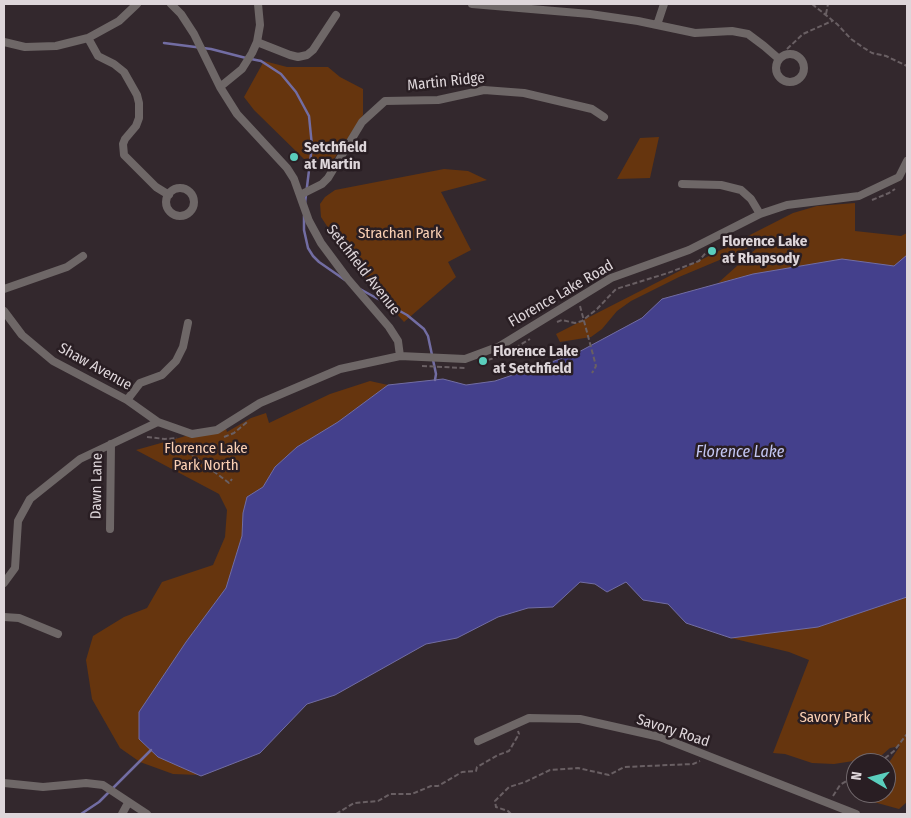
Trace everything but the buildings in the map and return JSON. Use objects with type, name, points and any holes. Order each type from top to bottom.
[{"type":"street","points":[[4,42],[25,47],[56,46],[88,38],[119,21],[137,4]]},
{"type":"street","name":"Setchfield Avenue","points":[[171,4],[181,14],[194,34],[220,87],[237,114],[287,168],[300,195],[309,221],[321,244],[389,327],[398,341],[400,356]]},
{"type":"street","points":[[220,87],[242,69],[257,42],[260,25],[258,4]]},
{"type":"street","points":[[472,4],[556,7],[695,33],[732,32],[748,34],[779,59]]},
{"type":"street","points":[[657,25],[664,4]]},
{"type":"street","points":[[257,42],[290,55],[298,57],[307,55],[313,50],[336,15]]},
{"type":"street","points":[[88,38],[98,56],[114,64],[124,72],[140,103],[139,118],[136,126],[123,144],[124,155],[156,187],[169,195]]},
{"type":"street","name":"Martin Ridge","points":[[300,195],[322,184],[328,178],[362,122],[385,101],[438,100],[484,90],[524,93],[592,109],[604,117]]},
{"type":"street","name":"Florence Lake Road","points":[[158,422],[192,434],[217,430],[260,403],[340,369],[400,356],[465,359],[500,346],[611,278],[689,250],[760,214],[787,205],[859,196],[899,177],[907,161]]},
{"type":"street","points":[[682,184],[721,185],[741,190],[751,199],[760,214]]},
{"type":"street","points":[[4,289],[67,267],[83,256]]},
{"type":"street","name":"Shaw Avenue","points":[[4,311],[22,336],[53,361],[127,400],[158,422]]},
{"type":"street","points":[[127,400],[140,383],[162,374],[176,361],[183,347],[188,323]]},
{"type":"street","points":[[4,583],[15,568],[18,522],[30,499],[80,459],[158,422]]},
{"type":"street","name":"Dawn Lane","points":[[110,529],[111,444]]},
{"type":"street","points":[[4,617],[19,618],[58,634]]},
{"type":"street","name":"Savory Road","points":[[478,740],[529,718],[580,718],[660,737],[856,814]]},
{"type":"street","points":[[4,783],[44,787],[86,784],[103,785],[147,814]]},
{"type":"street","points":[[122,814],[128,803]]},
{"type":"path","points":[[812,4],[837,24],[851,40],[864,48],[907,66]]},
{"type":"path","points":[[826,14],[828,4]]},
{"type":"path","points":[[787,49],[803,34],[832,21]]},
{"type":"path","points":[[578,299],[596,366],[592,373]]},
{"type":"path","points":[[173,438],[174,441],[229,483],[232,479]]},
{"type":"path","points":[[336,814],[354,803],[378,801],[390,794],[412,794],[431,786],[438,786],[462,772],[476,771],[477,767],[509,751],[519,734],[517,723]]},
{"type":"path","points":[[892,753],[907,734]]},
{"type":"path","points":[[511,814],[496,807],[495,801],[509,786],[525,782],[550,770],[578,768],[609,774],[624,767],[693,764],[709,757]]},
{"type":"path","points":[[828,804],[840,785],[846,781]]},
{"type":"green space","points":[[264,61],[287,67],[328,67],[340,77],[363,89],[363,115],[332,162],[318,164],[306,161],[254,110],[244,97]]},
{"type":"green space","points":[[659,137],[650,178],[617,179],[640,138]]},
{"type":"green space","name":"Strachan Park","points":[[444,169],[468,171],[487,180],[441,192],[471,250],[448,262],[456,277],[404,322],[350,261],[321,217],[320,204],[325,197],[335,190]]},
{"type":"green space","points":[[855,203],[855,231],[901,236],[907,233],[907,255],[894,266],[842,259],[753,274],[718,283],[757,248],[785,238],[772,238],[679,277],[631,301],[617,311],[602,329],[591,337],[560,342],[556,334],[793,213],[817,206]]},
{"type":"green space","name":"Florence Lake Park North","points":[[370,381],[388,385],[338,422],[297,447],[275,467],[263,487],[247,497],[243,513],[242,536],[226,588],[186,642],[139,712],[139,739],[158,757],[199,775],[173,774],[140,762],[120,748],[92,699],[86,660],[93,636],[124,617],[147,608],[162,582],[213,565],[225,537],[227,510],[219,494],[136,450],[225,425],[227,432],[251,418],[266,413],[269,423],[330,394]]},
{"type":"green space","name":"Savory Park","points":[[907,597],[907,802],[899,809],[877,803],[896,803],[895,753],[900,746],[890,748],[884,753],[846,753],[846,762],[834,764],[812,763],[785,754],[773,753],[809,660],[789,652],[731,638],[818,627]]},
{"type":"water","name":"Florence Lake","points":[[907,255],[907,597],[818,627],[731,638],[686,623],[668,604],[643,600],[626,582],[607,592],[595,584],[580,582],[553,607],[528,608],[498,617],[457,638],[426,644],[335,695],[307,704],[260,753],[201,776],[158,757],[139,739],[139,712],[186,642],[226,588],[242,536],[243,513],[247,497],[263,487],[275,467],[297,447],[338,422],[388,385],[443,379],[466,385],[495,381],[575,354],[642,318],[662,299],[753,274],[842,259],[894,266]]},
{"type":"waterway","points":[[164,43],[211,49],[246,58]]},
{"type":"waterway","points":[[251,59],[261,61],[281,74],[296,92],[309,116],[312,146],[305,203]]},
{"type":"waterway","points":[[304,216],[304,230],[308,248],[313,256],[345,280]]},
{"type":"waterway","points":[[360,289],[407,315],[424,329],[428,336],[436,374],[435,380]]},
{"type":"waterway","points":[[81,814],[99,802],[151,750]]},
{"type":"place","name":"Setchfield at Martin","points":[[294,157]]},
{"type":"place","name":"Florence Lake at Rhapsody","points":[[712,251]]},
{"type":"place","name":"Florence Lake at Setchfield","points":[[483,361]]}]
